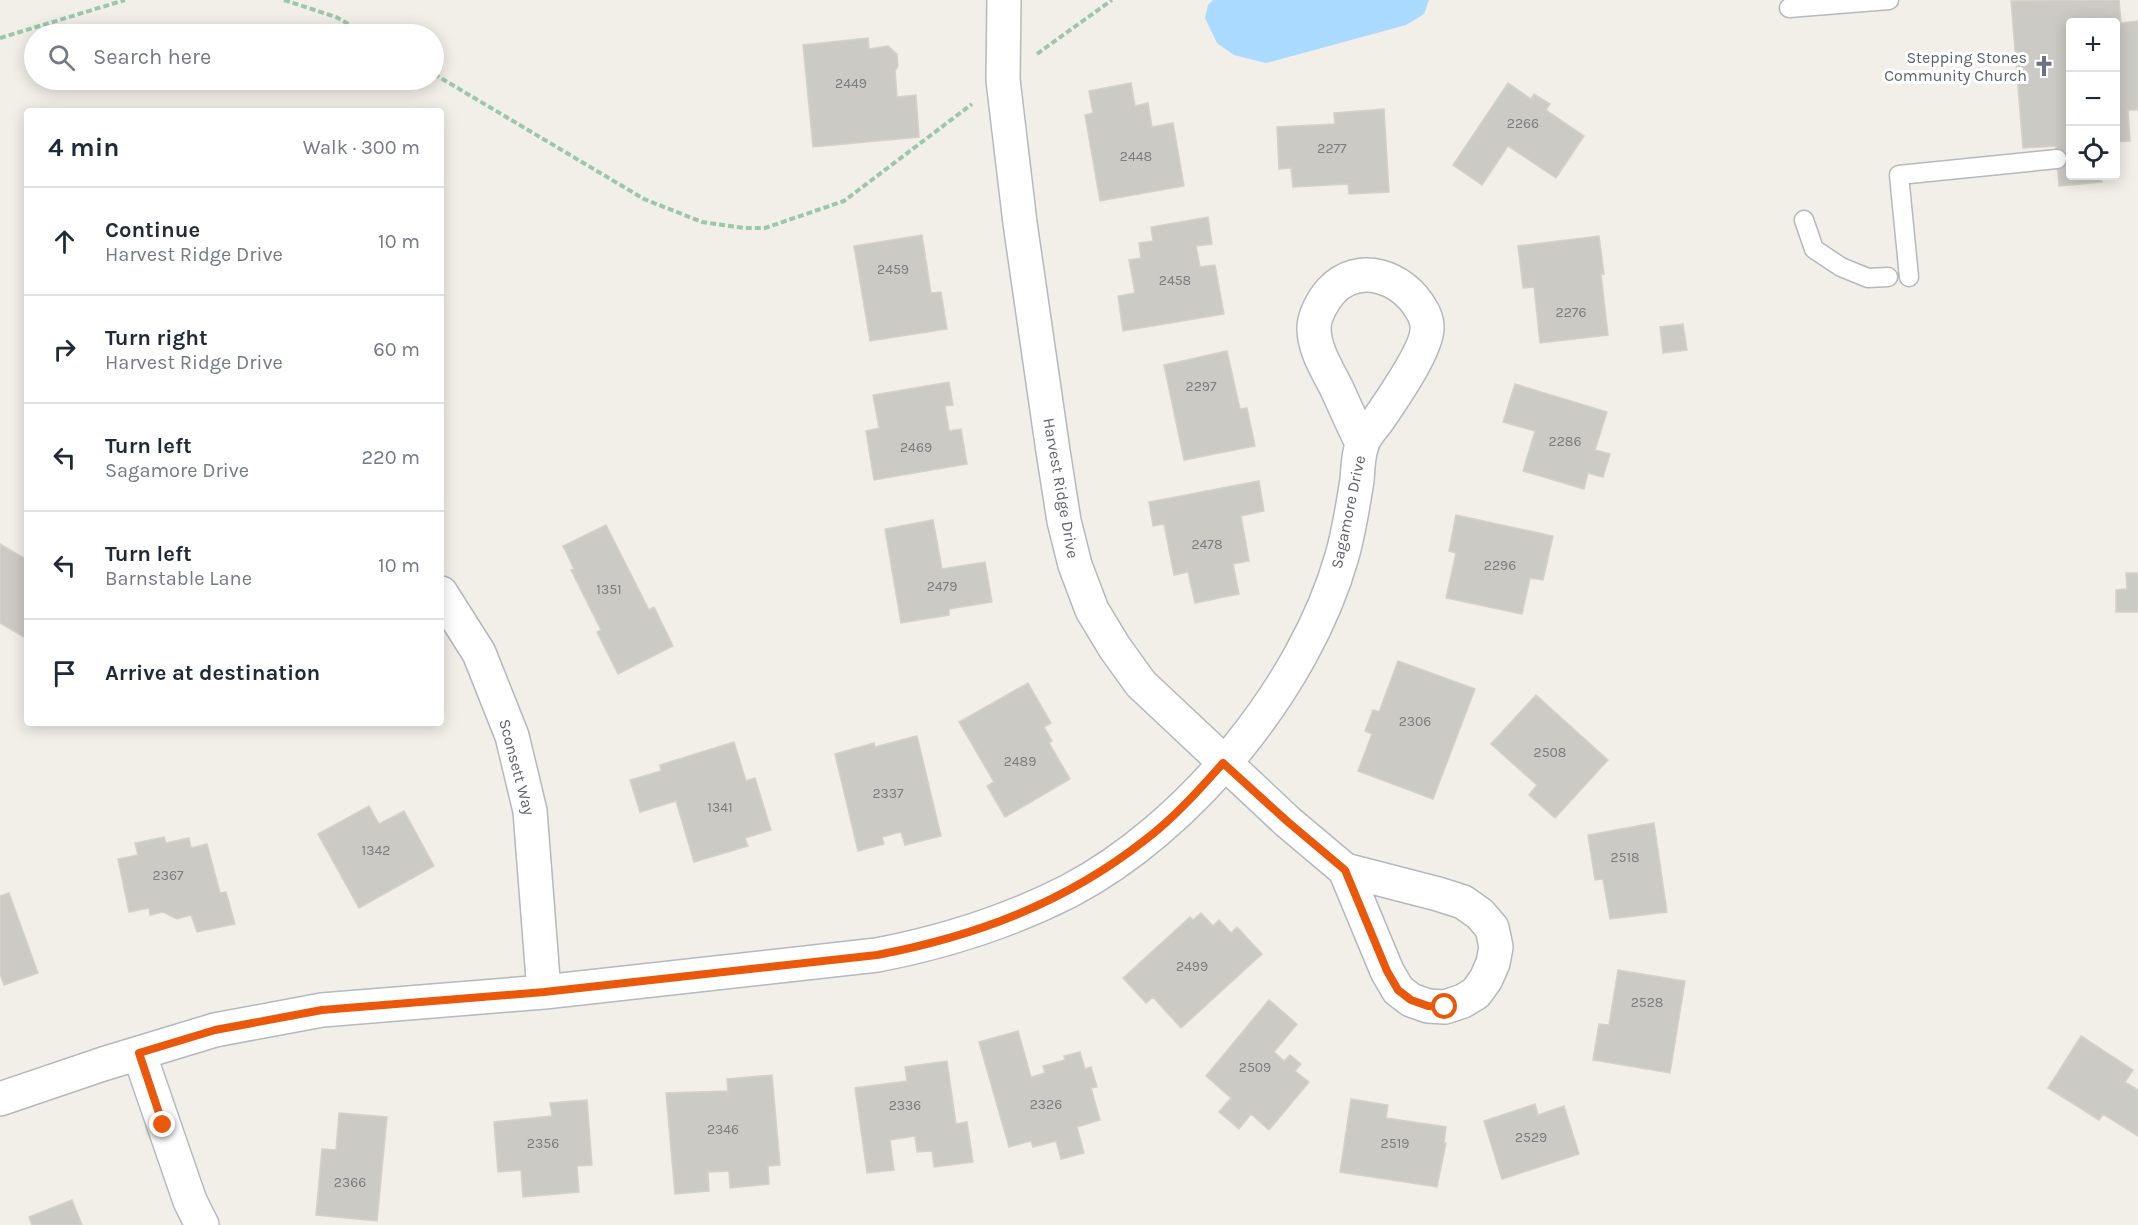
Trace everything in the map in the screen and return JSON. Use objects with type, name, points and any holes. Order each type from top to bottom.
[{"type":"street","name":"Harvest Ridge Drive","points":[[1004,0],[1003,80],[1056,474],[1075,565],[1092,610],[1115,648],[1141,684],[1223,763],[1345,870],[1463,902],[1480,914],[1492,928],[1496,947],[1493,963],[1476,993],[1463,1001],[1445,1007],[1428,1006],[1411,1000],[1398,990],[1387,971],[1345,870]]},
{"type":"street","name":"Sagamore Drive","points":[[0,1099],[215,1030],[322,1010],[544,992],[877,955],[924,946],[976,931],[1069,890],[1106,868],[1153,833],[1182,807],[1257,722],[1295,666],[1322,609],[1342,557],[1362,444],[1423,347],[1428,327],[1422,310],[1407,291],[1387,278],[1365,275],[1346,279],[1331,291],[1320,307],[1314,326],[1317,346],[1362,444]]},
{"type":"street","name":"Sconsett Way","points":[[444,597],[479,653],[512,736],[530,811],[544,992]]},
{"type":"street","points":[[139,1053],[190,1202],[202,1225]]},
{"type":"lane","points":[[1789,8],[1889,0]]},
{"type":"lane","points":[[1909,277],[1899,175],[2057,159]]},
{"type":"lane","points":[[1804,220],[1814,249],[1841,267],[1868,278],[1888,277]]},
{"type":"path","points":[[46,24],[125,0]]},
{"type":"path","points":[[284,0],[336,17],[348,24]]},
{"type":"path","points":[[1040,52],[1112,0]]},
{"type":"path","points":[[0,38],[24,31]]},
{"type":"path","points":[[444,80],[644,199],[702,222],[744,228],[765,228],[844,201],[956,116]]},
{"type":"water","points":[[1213,0],[1429,0],[1424,14],[1406,25],[1266,63],[1234,55],[1217,43],[1205,18],[1208,5]]},
{"type":"building","name":"Stepping Stones Community Church","points":[[2119,0],[2121,23],[2138,21],[2138,110],[2128,110],[2130,141],[2120,142],[2120,18],[2066,18],[2066,180],[2102,180],[2102,182],[2059,186],[2056,146],[2023,148],[2011,1]]},
{"type":"building","points":[[868,38],[869,49],[888,46],[897,54],[898,66],[895,71],[897,97],[916,95],[919,137],[813,147],[803,45]]},
{"type":"building","points":[[1131,83],[1135,106],[1148,103],[1152,127],[1173,123],[1184,186],[1100,201],[1085,115],[1093,113],[1089,91]]},
{"type":"building","points":[[1508,83],[1531,99],[1534,94],[1550,104],[1546,110],[1584,136],[1556,178],[1508,146],[1482,185],[1453,165]]},
{"type":"building","points":[[1384,109],[1389,192],[1349,194],[1348,184],[1293,187],[1291,168],[1279,169],[1277,127],[1335,124],[1334,113]]},
{"type":"building","points":[[1208,217],[1212,244],[1196,246],[1200,267],[1215,265],[1224,314],[1123,331],[1118,296],[1135,293],[1129,260],[1141,258],[1139,243],[1153,241],[1151,227]]},
{"type":"building","points":[[922,235],[931,293],[941,292],[947,329],[870,341],[854,246]]},
{"type":"building","points":[[1599,236],[1608,335],[1540,343],[1534,287],[1523,288],[1518,246]]},
{"type":"building","points":[[1683,324],[1687,350],[1663,353],[1660,327]]},
{"type":"building","points":[[1227,351],[1240,409],[1247,408],[1255,446],[1184,460],[1164,365]]},
{"type":"building","points":[[949,382],[953,405],[945,406],[949,431],[961,429],[967,464],[874,480],[866,431],[879,428],[873,395]]},
{"type":"building","points":[[1515,384],[1607,412],[1595,450],[1610,454],[1603,477],[1588,473],[1584,489],[1523,471],[1535,431],[1503,422]]},
{"type":"building","points":[[1259,481],[1264,511],[1241,516],[1249,561],[1233,564],[1239,594],[1195,603],[1188,572],[1174,575],[1164,524],[1153,526],[1149,502]]},
{"type":"building","points":[[1456,515],[1553,536],[1543,580],[1530,578],[1522,614],[1446,598],[1456,553],[1449,551]]},
{"type":"building","points":[[933,520],[942,569],[985,562],[992,602],[949,609],[949,615],[901,623],[885,529]]},
{"type":"building","points":[[606,525],[649,610],[654,607],[673,646],[618,674],[597,632],[601,630],[571,570],[574,569],[563,546]]},
{"type":"building","points":[[0,544],[24,558],[24,637],[0,623]]},
{"type":"building","points":[[2126,573],[2138,573],[2138,612],[2116,612],[2116,590],[2127,589]]},
{"type":"building","points":[[1398,661],[1475,689],[1433,799],[1358,771],[1372,734],[1365,731],[1373,710],[1379,712]]},
{"type":"building","points":[[1028,683],[1051,723],[1044,727],[1052,741],[1049,743],[1070,779],[1005,817],[987,786],[994,782],[959,722]]},
{"type":"building","points":[[1536,695],[1608,760],[1555,818],[1529,795],[1537,785],[1491,744]]},
{"type":"building","points":[[917,736],[941,836],[905,845],[901,832],[882,837],[884,844],[858,851],[835,754],[874,743],[875,747]]},
{"type":"building","points":[[734,742],[746,781],[755,778],[771,830],[745,838],[748,846],[694,862],[676,801],[640,812],[630,780],[661,771],[660,765]]},
{"type":"building","points":[[369,806],[379,824],[404,811],[434,866],[359,908],[318,834]]},
{"type":"building","points":[[1654,823],[1667,912],[1610,919],[1603,879],[1595,880],[1588,835]]},
{"type":"building","points":[[164,837],[166,843],[189,838],[191,848],[207,844],[220,893],[226,892],[235,924],[197,932],[191,915],[177,919],[163,912],[150,915],[149,908],[129,912],[118,859],[138,855],[135,843]]},
{"type":"building","points":[[9,893],[38,973],[4,985],[0,974],[0,896]]},
{"type":"building","points":[[1201,913],[1213,926],[1219,920],[1231,933],[1237,927],[1262,954],[1181,1028],[1153,997],[1146,1003],[1123,978],[1190,917],[1193,920]]},
{"type":"building","points":[[1618,970],[1685,981],[1670,1073],[1593,1060],[1599,1024],[1609,1025]]},
{"type":"building","points":[[1269,1000],[1297,1024],[1274,1052],[1284,1061],[1290,1055],[1301,1064],[1295,1071],[1309,1082],[1269,1130],[1251,1114],[1239,1129],[1219,1112],[1231,1098],[1206,1076]]},
{"type":"building","points":[[1018,1031],[1031,1077],[1045,1073],[1043,1066],[1065,1060],[1064,1056],[1080,1052],[1085,1069],[1091,1067],[1097,1087],[1091,1088],[1100,1120],[1077,1127],[1084,1153],[1061,1159],[1056,1141],[1033,1147],[1031,1141],[1009,1147],[979,1042]]},
{"type":"building","points":[[2081,1036],[2133,1070],[2125,1082],[2138,1090],[2138,1136],[2103,1114],[2099,1120],[2048,1088]]},
{"type":"building","points":[[947,1061],[956,1124],[967,1122],[973,1162],[934,1167],[932,1151],[917,1152],[915,1136],[890,1140],[894,1170],[867,1173],[855,1088],[907,1081],[905,1067]]},
{"type":"building","points":[[772,1075],[780,1165],[768,1166],[769,1184],[730,1188],[729,1171],[708,1172],[709,1191],[675,1194],[666,1093],[728,1091],[727,1079]]},
{"type":"building","points":[[1351,1099],[1388,1105],[1386,1118],[1446,1127],[1444,1143],[1446,1143],[1437,1187],[1340,1172]]},
{"type":"building","points":[[587,1100],[592,1165],[577,1166],[579,1192],[523,1197],[521,1170],[498,1172],[494,1122],[552,1116],[550,1103]]},
{"type":"building","points":[[1535,1104],[1538,1115],[1564,1106],[1579,1154],[1502,1179],[1484,1121]]},
{"type":"building","points":[[339,1113],[387,1117],[377,1221],[316,1215],[322,1149],[336,1150]]},
{"type":"building","points":[[72,1200],[82,1225],[32,1225],[29,1217]]},
{"type":"place","name":"Stepping Stones Community Church","points":[[2044,66]]},
{"type":"route","points":[[163,1125],[139,1053],[215,1030],[322,1010],[544,992],[877,955],[924,946],[976,931],[1069,890],[1106,868],[1146,840],[1202,787],[1223,763],[1345,870],[1387,971],[1398,990],[1411,1000],[1428,1006],[1445,1007]]}]
